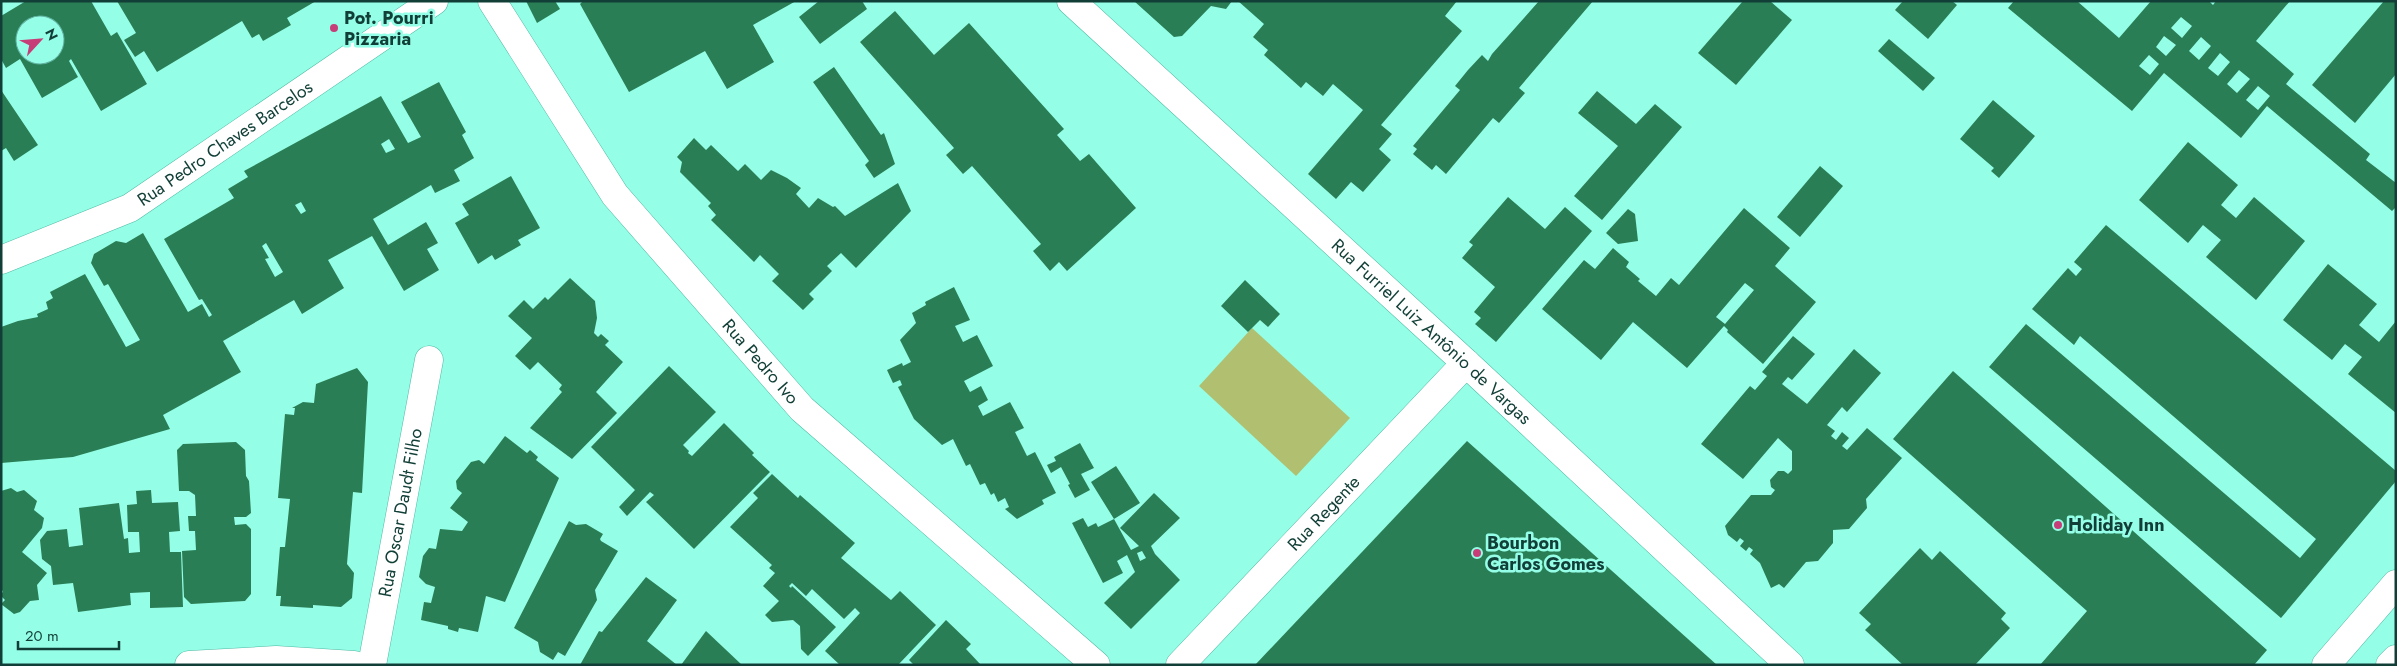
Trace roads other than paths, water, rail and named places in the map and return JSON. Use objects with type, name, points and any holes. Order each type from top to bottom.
[{"type":"street","name":"Rua Pedro Chaves Barcelos","points":[[1,260],[130,208],[434,1]]},
{"type":"street","name":"Rua Pedro Ivo","points":[[492,1],[615,195],[802,409],[1096,665]]},
{"type":"street","name":"Rua Furriel Luiz Antônio de Vargas","points":[[1071,1],[1466,363],[1790,665]]},
{"type":"street","name":"Rua Oscar Daudt Filho","points":[[372,665],[429,360]]},
{"type":"street","name":"Rua Regente","points":[[1180,665],[1466,363]]},
{"type":"street","points":[[2326,665],[2396,584]]},
{"type":"street","points":[[2390,665],[2396,659]]},
{"type":"street","points":[[189,665],[276,660],[354,665]]},
{"type":"place","name":"Pot. Pourri Pizzaria","points":[[334,28]]},
{"type":"place","name":"Holiday Inn","points":[[2058,525]]},
{"type":"place","name":"Bourbon Carlos Gomes","points":[[1477,553]]}]
